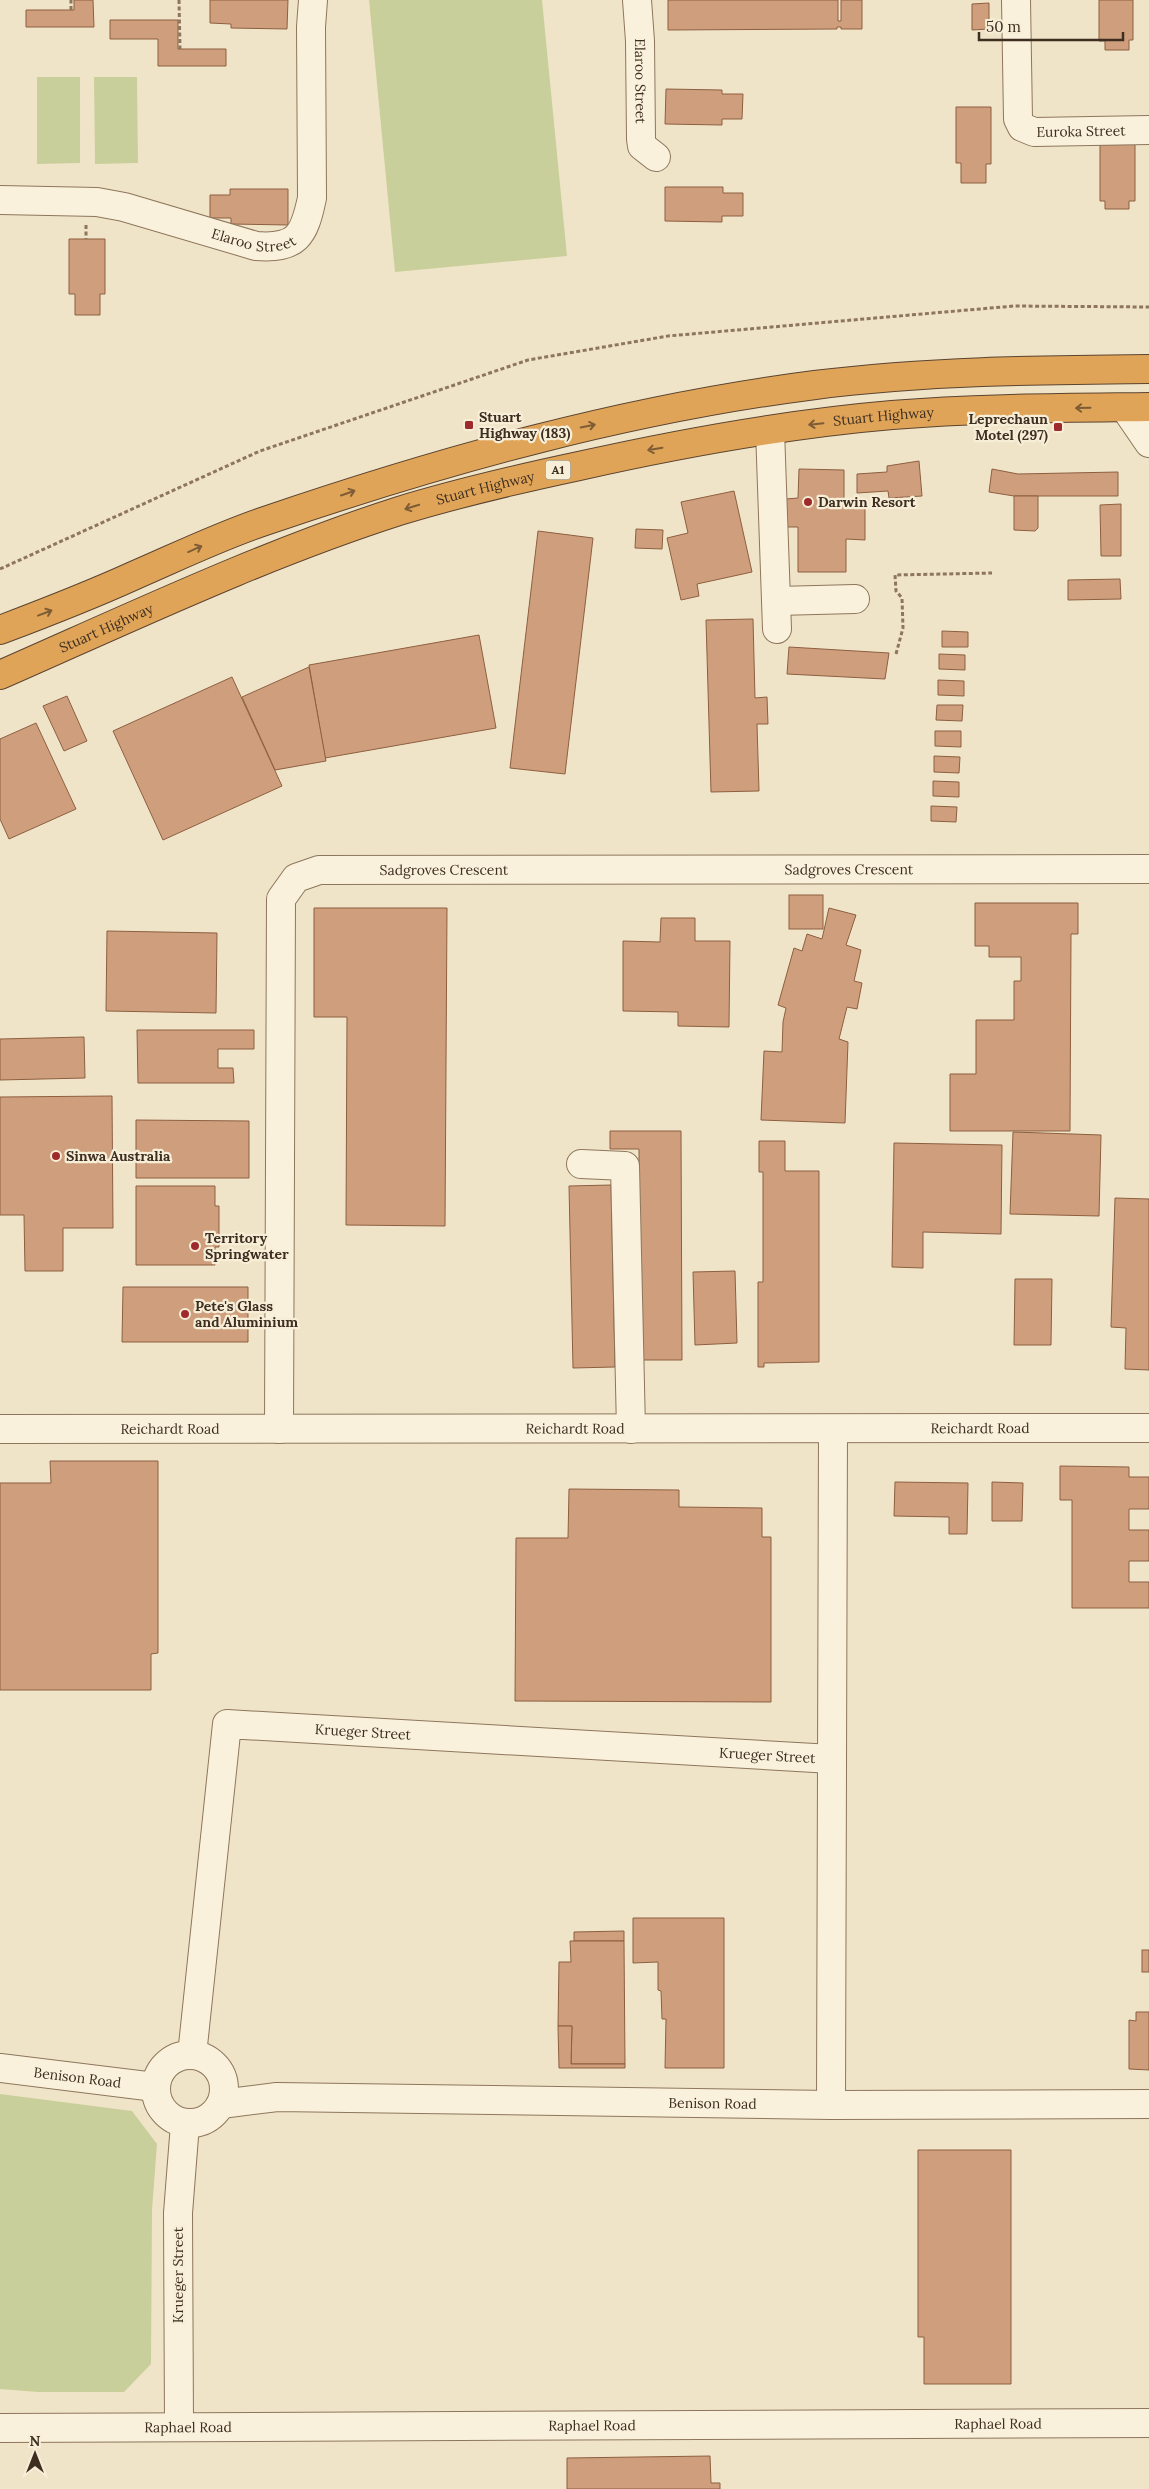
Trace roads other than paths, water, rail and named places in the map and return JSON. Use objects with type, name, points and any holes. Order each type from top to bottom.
[{"type":"highway","points":[[0,630],[86,597],[223,538],[384,481],[486,451],[687,405],[818,385],[929,375],[1041,369],[1149,369]]},
{"type":"highway","points":[[1110,369],[1149,380]]},
{"type":"highway","name":"Stuart Highway","points":[[0,674],[246,566],[329,535],[426,503],[494,485],[630,454],[770,430],[892,415],[997,410],[1137,408]]},
{"type":"highway","points":[[318,504],[329,535]]},
{"type":"street","name":"Elaroo Street","points":[[0,200],[96,202],[124,207],[256,246],[274,248],[295,239],[302,233],[308,218],[312,198],[311,37],[313,0]]},
{"type":"street","name":"Elaroo Street","points":[[637,0],[640,41],[641,138],[642,146],[656,157]]},
{"type":"street","name":"Euroka Street","points":[[1016,0],[1018,119],[1022,127],[1034,132],[1149,130]]},
{"type":"street","points":[[1137,408],[1149,443]]},
{"type":"street","points":[[770,430],[777,629]]},
{"type":"street","points":[[777,601],[855,599]]},
{"type":"street","name":"Sadgroves Crescent","points":[[279,1429],[281,899],[296,878],[319,870],[1149,869]]},
{"type":"street","points":[[581,1164],[624,1166],[631,1429]]},
{"type":"street","name":"Reichardt Road","points":[[0,1429],[1149,1428]]},
{"type":"street","points":[[831,2105],[833,1429]]},
{"type":"street","name":"Krueger Street","points":[[192,2055],[227,1724],[832,1759]]},
{"type":"street","points":[[192,2055],[212,2063],[220,2072],[222,2093],[206,2120],[185,2124],[175,2121],[160,2107],[155,2087],[158,2076],[167,2064],[181,2056],[192,2055]]},
{"type":"street","name":"Benison Road","points":[[0,2068],[155,2087]]},
{"type":"street","name":"Benison Road","points":[[222,2093],[277,2097],[831,2105],[1149,2104]]},
{"type":"street","name":"Krueger Street","points":[[179,2426],[178,2213],[185,2124]]},
{"type":"street","name":"Raphael Road","points":[[0,2420],[37,2427]]},
{"type":"street","name":"Raphael Road","points":[[0,2428],[1149,2422]]},
{"type":"place","name":"Stuart Highway (183)","points":[[469,425]]},
{"type":"place","name":"Leprechaun Motel (297)","points":[[1058,427]]},
{"type":"place","name":"Darwin Resort","points":[[808,502]]},
{"type":"place","name":"Sinwa Australia","points":[[56,1156]]},
{"type":"place","name":"Territory Springwater","points":[[195,1246]]},
{"type":"place","name":"Pete's Glass and Aluminium","points":[[185,1314]]}]
